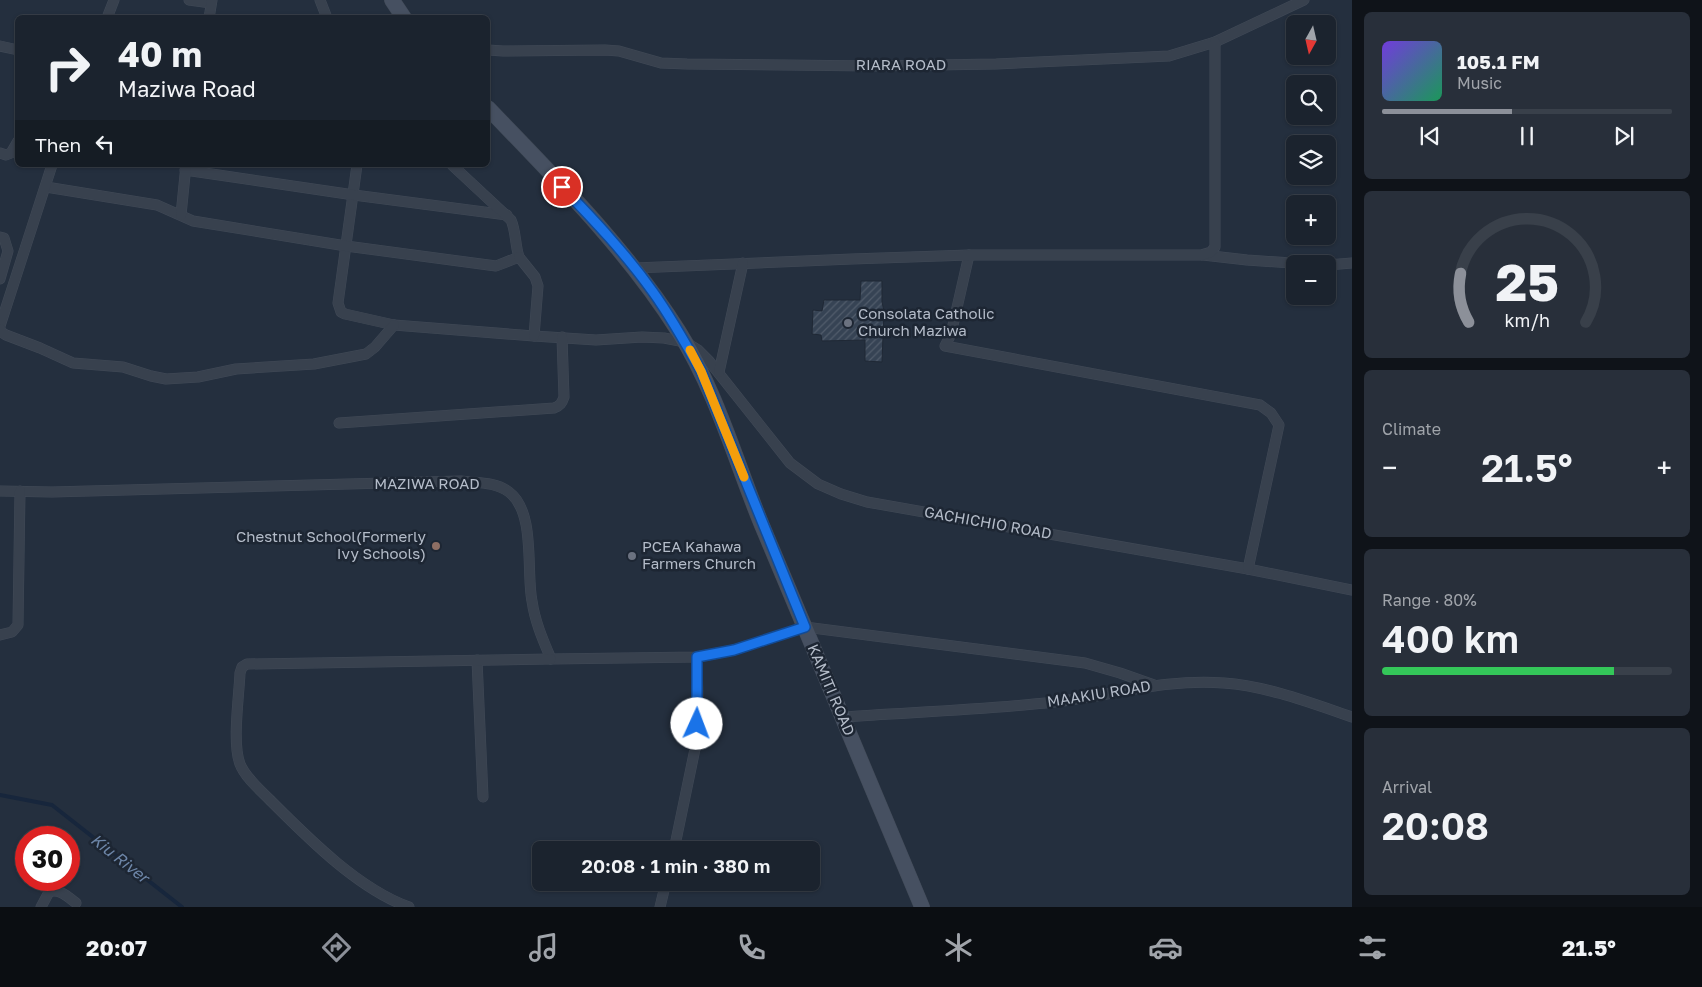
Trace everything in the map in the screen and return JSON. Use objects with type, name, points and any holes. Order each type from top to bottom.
[{"type":"main road","points":[[392,0],[402,15]]},
{"type":"main road","name":"KAMITI ROAD","points":[[490,110],[587,213],[635,268],[653,292],[701,371],[842,717],[922,907]]},
{"type":"street","points":[[108,15],[114,0]]},
{"type":"street","points":[[188,0],[211,2],[209,15]]},
{"type":"street","points":[[320,0],[326,15]]},
{"type":"street","name":"RIARA ROAD","points":[[490,50],[605,50],[661,63],[873,66],[996,64],[1169,56],[1215,42],[1304,0]]},
{"type":"street","points":[[1201,255],[1211,252],[1215,247],[1215,42]]},
{"type":"street","points":[[0,46],[15,49]]},
{"type":"street","points":[[0,153],[11,154],[15,147]]},
{"type":"street","points":[[51,167],[0,327],[0,332],[6,335],[73,363],[123,367],[166,379],[198,377],[236,369],[314,364],[366,354],[380,342],[394,325]]},
{"type":"street","points":[[357,167],[338,303],[341,312],[344,314],[394,325],[534,336],[610,340],[642,337],[664,338],[685,342]]},
{"type":"street","points":[[454,167],[507,214],[512,223],[515,247],[519,257],[536,277],[538,286],[534,336]]},
{"type":"street","points":[[180,214],[186,168],[354,195],[507,214]]},
{"type":"street","points":[[46,187],[157,205],[193,221],[346,246],[496,266],[519,257]]},
{"type":"street","points":[[0,237],[4,238],[8,251],[0,279]]},
{"type":"street","points":[[969,255],[952,334],[946,346],[1260,405],[1271,413],[1279,425],[1248,569]]},
{"type":"street","points":[[635,268],[969,255],[1201,255],[1286,263]]},
{"type":"street","points":[[719,372],[743,263]]},
{"type":"street","points":[[1336,265],[1352,264]]},
{"type":"street","points":[[339,422],[559,407],[564,397],[562,337]]},
{"type":"street","name":"GACHICHIO ROAD","points":[[685,342],[698,350],[719,372],[790,463],[818,484],[841,494],[886,505],[1248,569],[1352,590]]},
{"type":"street","points":[[0,480],[3,490]]},
{"type":"street","name":"MAZIWA ROAD","points":[[3,490],[52,492],[462,481],[493,484],[510,492],[519,504],[526,522],[531,600],[535,619],[551,659]]},
{"type":"street","points":[[0,635],[12,632],[18,625],[20,491]]},
{"type":"street","points":[[409,907],[360,881],[292,822],[244,772],[238,757],[237,737],[240,673],[242,667],[247,664],[697,657],[734,650],[805,627],[1085,663],[1154,685]]},
{"type":"street","points":[[676,841],[695,749],[698,701],[697,657]]},
{"type":"street","points":[[477,660],[483,797]]},
{"type":"street","name":"MAAKIU ROAD","points":[[842,717],[1056,702],[1154,685],[1186,682],[1224,683],[1256,688],[1291,697],[1352,717]]},
{"type":"street","points":[[41,907],[49,892],[54,890],[59,891],[76,903]]},
{"type":"street","points":[[660,907],[664,891]]},
{"type":"building","name":"Consolata Catholic Church Maziwa","points":[[861,281],[882,281],[884,311],[882,362],[865,361],[865,340],[822,341],[821,335],[812,334],[813,310],[822,311],[824,300],[860,300]]},
{"type":"waterway","name":"Kiu River","points":[[0,795],[52,805],[182,907]]},
{"type":"slow traffic","points":[[690,350],[701,371],[744,477]]},
{"type":"place","name":"Consolata Catholic Church Maziwa","points":[[848,323]]},
{"type":"place","name":"Chestnut School(Formerly Ivy Schools)","points":[[436,546]]},
{"type":"place","name":"PCEA Kahawa Farmers Church","points":[[632,556]]},
{"type":"route","points":[[562,187],[635,268],[685,342],[701,371],[805,627],[734,650],[697,657],[697,724]]}]
